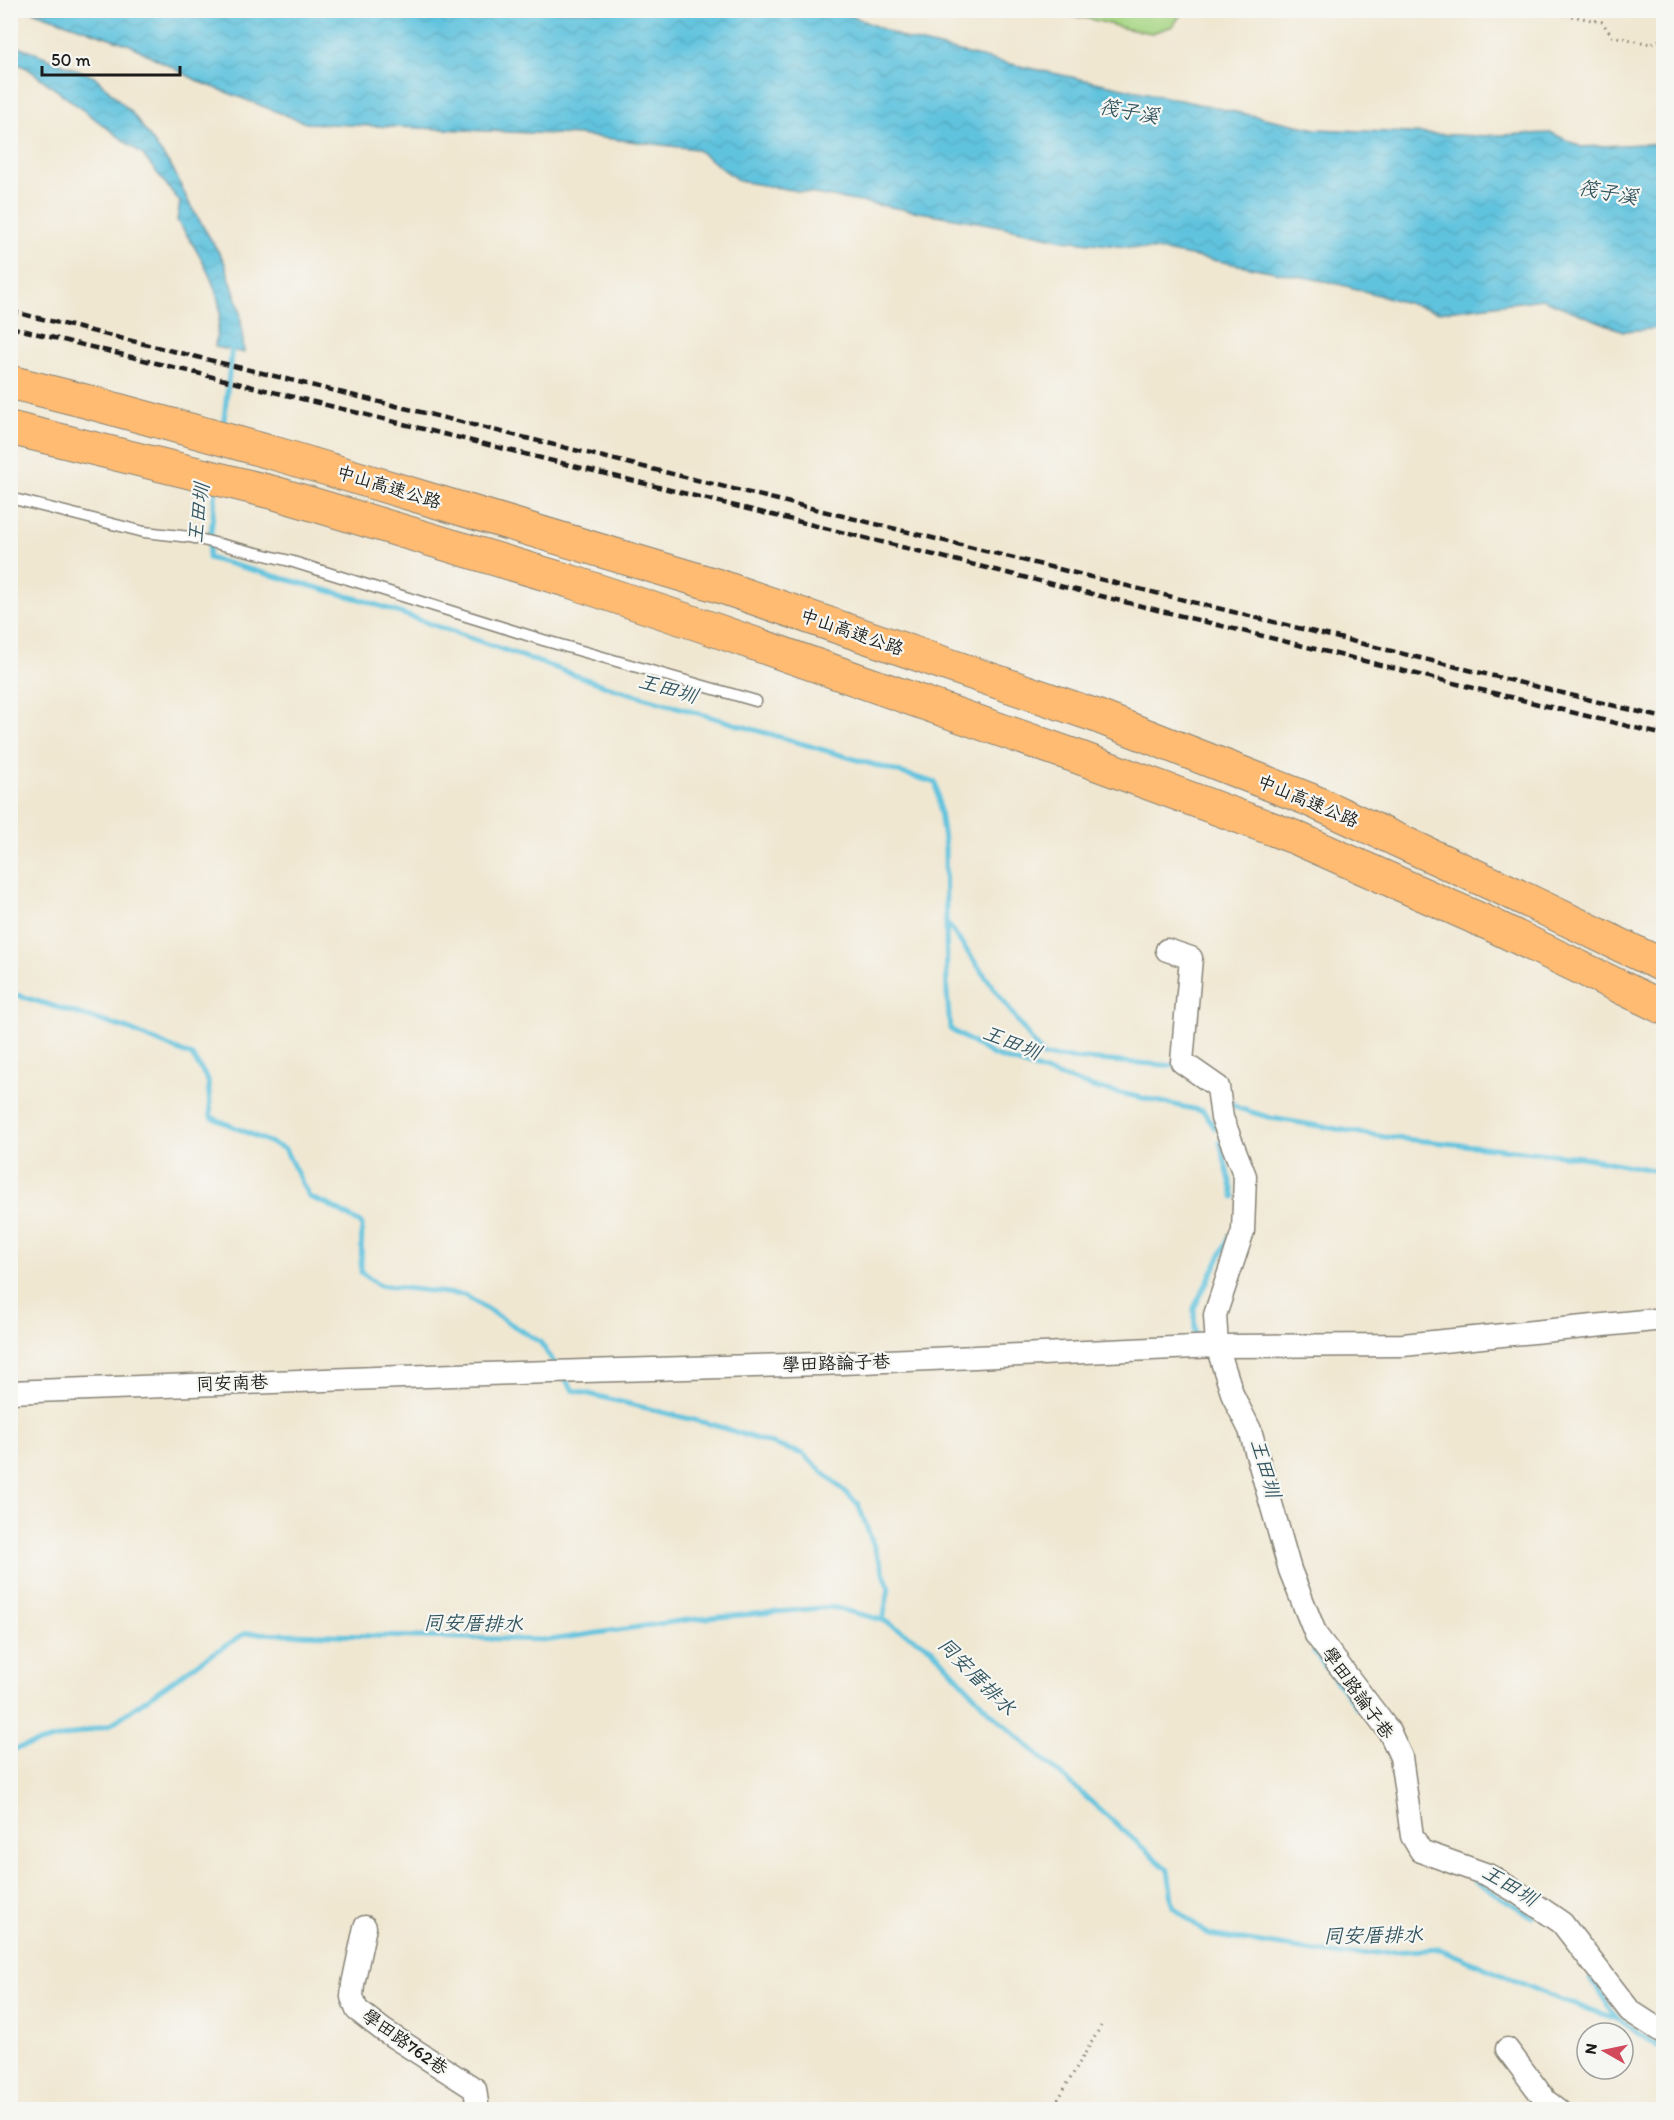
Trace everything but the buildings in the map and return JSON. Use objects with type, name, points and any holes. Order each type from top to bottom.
[{"type":"highway","name":"中山高速公路","points":[[10,382],[284,456],[719,586],[1094,715],[1308,799],[1664,966]]},
{"type":"highway","points":[[10,428],[275,493],[569,581],[1078,757],[1294,837],[1492,925],[1664,1008]]},
{"type":"street","name":"學田路論子巷","points":[[1167,950],[1191,958],[1182,1062],[1218,1087],[1222,1118],[1245,1176],[1244,1231],[1215,1315],[1216,1347],[1233,1396],[1250,1430],[1290,1570],[1316,1635],[1389,1731],[1401,1757],[1412,1836],[1421,1851],[1488,1875],[1562,1923],[1630,2012],[1664,2033]]},
{"type":"street","name":"學田路論子巷","points":[[454,1375],[820,1364],[1216,1347],[1403,1345],[1664,1319]]},
{"type":"street","name":"同安南巷","points":[[10,1392],[454,1375]]},
{"type":"street","name":"學田路762巷","points":[[365,1927],[353,1984],[352,1997],[357,2010],[383,2030],[475,2089],[477,2103],[475,2109]]},
{"type":"street","points":[[1507,2049],[1546,2101],[1558,2109]]},
{"type":"lane","points":[[10,498],[144,532],[190,537],[290,561],[543,640],[756,701]]},
{"type":"path","points":[[1115,10],[1130,10]]},
{"type":"path","points":[[1542,10],[1602,22],[1612,36],[1651,44],[1664,38]]},
{"type":"path","points":[[1052,2109],[1101,2026]]},
{"type":"green space","points":[[1183,10],[1173,26],[1152,33],[1090,19],[1031,11]]},
{"type":"water","name":"筏子溪","points":[[32,11],[840,11],[906,39],[1001,62],[1316,129],[1479,136],[1552,133],[1581,147],[1663,143],[1663,328],[1623,331],[1542,299],[1439,312],[1335,283],[1164,251],[1064,240],[995,225],[739,181],[696,149],[579,135],[306,123],[200,82],[130,45]]},
{"type":"water","points":[[10,43],[95,77],[132,113],[173,169],[190,205],[224,261],[240,310],[244,353],[215,347],[220,314],[219,303],[211,278],[177,221],[180,202],[143,155],[27,68],[11,61]]},
{"type":"waterway","name":"王田圳","points":[[223,429],[232,346]]},
{"type":"waterway","name":"王田圳","points":[[216,489],[208,558],[363,600],[609,687],[936,783],[945,847],[947,992],[950,1029],[993,1055],[1092,1087],[1203,1111],[1215,1128]]},
{"type":"waterway","points":[[946,922],[1043,1056],[1177,1066]]},
{"type":"waterway","points":[[10,993],[128,1029],[192,1056],[208,1080],[211,1117],[285,1149],[309,1197],[329,1205],[362,1224],[361,1272],[378,1285],[464,1295],[540,1342],[557,1367]]},
{"type":"waterway","points":[[1226,1099],[1238,1108],[1271,1118],[1385,1137],[1581,1157],[1664,1172]]},
{"type":"waterway","name":"王田圳","points":[[1220,1142],[1234,1197]]},
{"type":"waterway","name":"王田圳","points":[[1200,1342],[1195,1333],[1194,1308],[1231,1235]]},
{"type":"waterway","name":"王田圳","points":[[1205,1353],[1214,1372]]},
{"type":"waterway","points":[[564,1377],[573,1390],[714,1425],[803,1454],[858,1504],[889,1587],[883,1620]]},
{"type":"waterway","name":"同安厝排水","points":[[10,1750],[110,1725],[198,1663],[246,1633],[550,1640],[686,1620],[832,1607],[883,1620],[931,1648],[989,1711],[1168,1870],[1173,1907],[1209,1935],[1341,1955],[1440,1949],[1566,2002],[1618,2019],[1664,2050]]},
{"type":"waterway","name":"王田圳","points":[[1314,1651],[1357,1708]]},
{"type":"waterway","name":"王田圳","points":[[1475,1881],[1533,1917]]},
{"type":"waterway","name":"王田圳","points":[[1591,1979],[1618,2019]]},
{"type":"railway","points":[[10,311],[1664,718]]},
{"type":"railway","points":[[10,327],[1664,735]]}]
